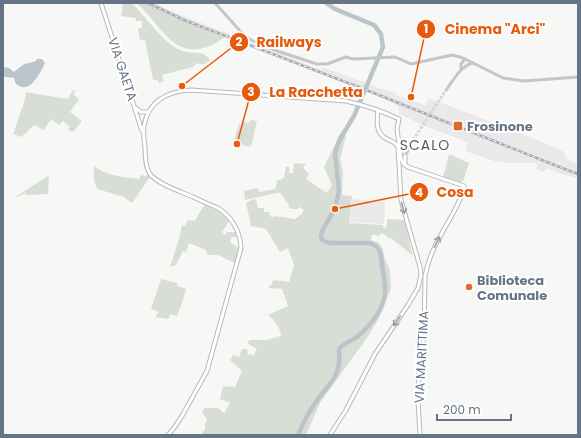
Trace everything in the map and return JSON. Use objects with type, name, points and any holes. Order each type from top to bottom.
[{"type":"main road","name":"VIA GAETA","points":[[101,3],[144,136]]},
{"type":"main road","points":[[168,435],[182,416],[208,371],[241,248],[240,237],[235,225],[225,213],[218,208],[155,180],[150,174],[147,168],[144,127],[148,112],[154,103],[170,93],[181,90],[302,97],[352,102],[378,110],[399,119],[397,129],[402,162],[408,167]]},
{"type":"main road","points":[[136,108],[141,112],[148,112]]},
{"type":"main road","points":[[330,435],[346,410],[375,354],[408,305],[417,289],[421,275],[401,200],[400,168],[397,145],[393,141],[383,137],[378,129],[378,110]]},
{"type":"main road","points":[[139,118],[142,121],[145,120]]},
{"type":"main road","points":[[405,156],[406,165],[408,167]]},
{"type":"main road","points":[[400,168],[403,166],[408,167]]},
{"type":"main road","name":"VIA MARITTIMA","points":[[408,167],[464,186],[460,200],[438,239],[424,279],[424,336],[419,372],[418,401],[420,435]]},
{"type":"main road","points":[[420,267],[423,269],[427,267]]},
{"type":"main road","points":[[417,289],[422,288],[424,290]]},
{"type":"street","points":[[215,3],[249,39],[274,50],[321,64],[327,64],[346,57],[369,58],[391,56],[398,57],[412,64],[452,55],[465,59],[503,78],[524,81],[555,80],[578,77]]},
{"type":"street","points":[[456,56],[461,64]]},
{"type":"street","points":[[460,70],[461,64],[465,59]]},
{"type":"street","points":[[465,59],[465,66]]},
{"type":"street","points":[[446,90],[460,70],[473,63]]},
{"type":"street","points":[[400,168],[412,140]]},
{"type":"shaded area","points":[[123,3],[132,3],[160,35],[172,46],[181,51],[202,54],[210,60],[205,64],[197,63],[193,67],[162,75],[164,81],[159,83],[158,80],[153,80],[145,40],[140,40],[138,28],[142,28],[142,21],[136,21],[136,18],[121,16]]},
{"type":"shaded area","points":[[137,3],[145,3],[170,15],[225,37],[201,49],[195,50],[182,47],[168,37]]},
{"type":"shaded area","points":[[145,3],[155,3],[171,11],[321,70],[322,67],[396,93],[397,96],[426,105],[429,98],[533,138],[562,151],[565,154],[566,159],[578,164],[578,178],[561,174],[547,168],[544,172],[536,169],[538,164],[535,163],[506,163],[494,161],[468,152],[466,149],[468,142],[427,127],[399,114],[399,107],[396,106],[396,104],[369,92],[170,15]]},
{"type":"shaded area","points":[[37,59],[42,59],[45,63],[36,79],[29,86],[22,87],[16,84],[14,78],[3,76],[3,67],[9,68],[14,72],[22,65],[36,61]]},
{"type":"shaded area","points":[[73,90],[75,91],[73,94],[79,99],[70,112],[82,121],[73,132],[68,130],[70,127],[63,121],[59,125],[51,119],[44,130],[34,125],[22,137],[13,134],[24,103],[26,92],[67,99]]},
{"type":"shaded area","points":[[251,120],[257,121],[251,147],[233,143],[239,124],[241,125],[242,121],[248,123]]},
{"type":"shaded area","points":[[340,134],[346,136],[340,159],[343,171],[342,195],[352,196],[349,223],[383,225],[383,228],[385,228],[387,226],[387,219],[404,220],[413,256],[391,238],[390,239],[382,233],[379,236],[372,235],[371,240],[379,243],[383,249],[390,271],[391,289],[378,320],[369,335],[320,403],[306,435],[201,435],[205,429],[207,419],[202,413],[204,408],[218,408],[224,413],[230,403],[220,399],[223,386],[235,387],[242,371],[230,360],[233,355],[239,357],[242,349],[247,349],[248,354],[254,355],[257,349],[247,343],[250,340],[267,340],[281,336],[277,324],[268,315],[288,306],[282,289],[269,288],[269,286],[272,284],[273,280],[289,282],[294,265],[288,248],[280,252],[266,229],[251,226],[246,203],[256,199],[258,208],[264,208],[264,212],[269,212],[271,217],[275,216],[295,219],[302,214],[304,210],[300,207],[297,209],[291,209],[280,193],[245,200],[244,191],[258,188],[259,192],[275,189],[277,180],[281,180],[284,177],[286,167],[289,167],[289,173],[293,173],[294,163],[306,164],[303,168],[309,174],[306,179],[327,193],[332,185],[324,167]]},
{"type":"shaded area","points":[[449,154],[469,163],[463,181],[460,182],[443,177]]},
{"type":"shaded area","points":[[94,166],[115,176],[139,179],[142,174],[150,177],[132,203],[124,197],[97,189],[94,180]]},
{"type":"shaded area","points":[[48,176],[48,194],[26,195],[26,193],[15,198],[15,197]]},
{"type":"shaded area","points":[[352,199],[385,202],[384,224],[350,222]]},
{"type":"shaded area","points":[[204,205],[220,212],[229,221],[222,232],[225,235],[227,232],[235,232],[237,237],[232,237],[230,242],[238,248],[235,263],[218,255],[207,255],[206,250],[189,243],[186,252],[183,251],[176,265],[170,267],[182,225],[186,226],[187,220],[195,221]]},
{"type":"shaded area","points":[[161,279],[177,283],[177,286],[186,289],[177,316],[170,314],[168,319],[155,317],[159,312],[151,309]]},
{"type":"waterway","points":[[298,435],[312,408],[335,377],[339,365],[339,349],[367,328],[379,312],[385,293],[381,255],[374,245],[370,243],[329,243],[322,240],[321,236],[323,229],[335,209],[339,191],[335,153],[340,139],[354,116],[383,47],[381,34],[374,25],[335,9],[326,3]]},
{"type":"tunnel","points":[[413,140],[446,90]]},
{"type":"railway","points":[[148,3],[184,20],[578,174]]},
{"type":"place","name":"Railways","points":[[182,86]]},
{"type":"place","name":"Cinema \"Arci\"","points":[[411,97]]},
{"type":"place","name":"Frosinone","points":[[458,126]]},
{"type":"place","name":"La Racchetta","points":[[237,144]]},
{"type":"place","name":"Cosa","points":[[335,209]]},
{"type":"place","name":"Biblioteca Comunale","points":[[469,287]]},
{"type":"district","name":"SCALO","points":[[425,145]]}]
